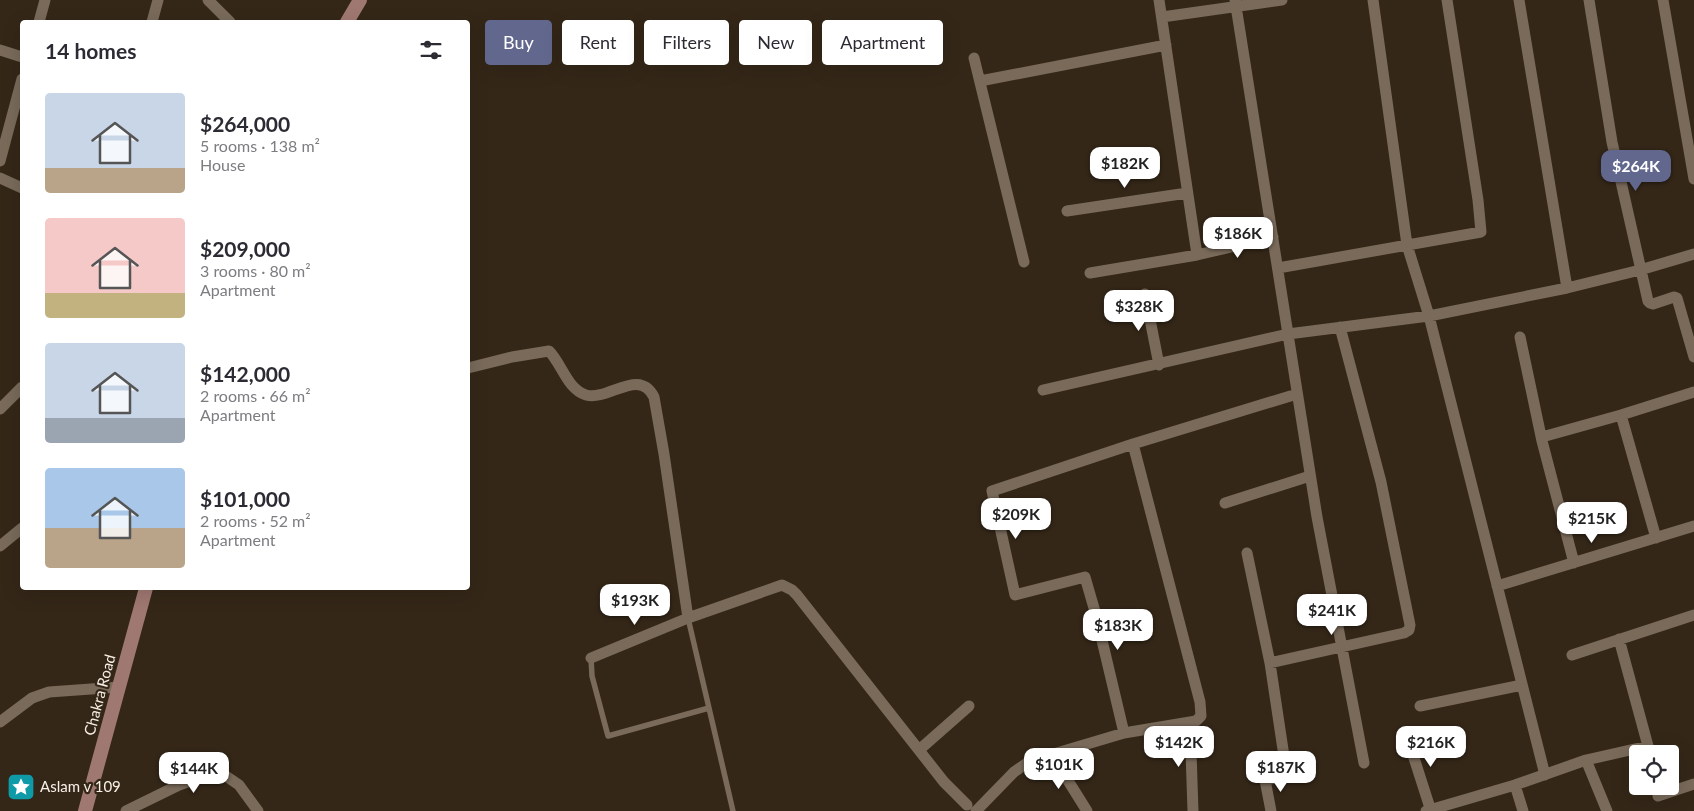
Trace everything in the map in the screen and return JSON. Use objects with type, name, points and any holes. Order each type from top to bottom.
[{"type":"main road","points":[[348,20],[360,0]]},
{"type":"main road","name":"Chakra Road","points":[[85,811],[145,590]]},
{"type":"street","points":[[40,20],[45,0]]},
{"type":"street","points":[[153,20],[158,0]]},
{"type":"street","points":[[208,0],[228,20]]},
{"type":"street","points":[[1159,0],[1196,255]]},
{"type":"street","points":[[1162,18],[1235,3],[1282,0]]},
{"type":"street","points":[[1373,0],[1407,245],[1429,316],[1544,775]]},
{"type":"street","points":[[1278,268],[1481,232],[1478,200],[1447,0]]},
{"type":"street","points":[[1519,0],[1567,288]]},
{"type":"street","points":[[1589,0],[1612,142],[1648,301],[1650,303],[1674,297],[1677,298],[1694,357]]},
{"type":"street","points":[[1663,0],[1694,179]]},
{"type":"street","points":[[1235,3],[1316,517],[1364,763]]},
{"type":"street","points":[[980,80],[1166,46]]},
{"type":"street","points":[[0,50],[20,56]]},
{"type":"street","points":[[974,58],[1024,262]]},
{"type":"street","points":[[0,161],[20,86]]},
{"type":"street","points":[[0,178],[20,187]]},
{"type":"street","points":[[1067,211],[1187,193]]},
{"type":"street","points":[[1090,273],[1196,255],[1273,237]]},
{"type":"street","points":[[1043,390],[1288,334],[1429,316],[1567,288],[1694,254]]},
{"type":"street","points":[[1145,294],[1159,365]]},
{"type":"street","points":[[1270,663],[1404,633],[1410,630],[1381,482],[1340,328]]},
{"type":"street","points":[[1520,337],[1542,437],[1574,563]]},
{"type":"street","points":[[470,368],[512,357],[549,351],[556,358],[575,390],[588,395],[598,395],[631,385],[642,385],[650,390],[654,397],[664,454],[688,618]]},
{"type":"street","points":[[0,409],[20,389]]},
{"type":"street","points":[[1542,437],[1694,392]]},
{"type":"street","points":[[1124,733],[1085,577],[1015,595],[992,491],[1133,444],[1297,394]]},
{"type":"street","points":[[1621,415],[1656,538]]},
{"type":"street","points":[[591,658],[688,618],[782,585],[792,590],[944,782],[971,808],[1030,760],[1124,733],[1196,721],[1201,716],[1200,702],[1133,444]]},
{"type":"street","points":[[1225,503],[1310,476]]},
{"type":"street","points":[[1497,586],[1694,526]]},
{"type":"street","points":[[0,546],[20,530]]},
{"type":"street","points":[[1247,553],[1270,663],[1287,776],[1265,780],[1271,811]]},
{"type":"street","points":[[1572,655],[1694,615]]},
{"type":"street","points":[[1406,732],[1429,811],[1586,760],[1648,746],[1619,639]]},
{"type":"street","points":[[1420,706],[1522,685]]},
{"type":"street","points":[[0,722],[32,698],[49,692],[119,687]]},
{"type":"street","points":[[919,750],[969,706]]},
{"type":"street","points":[[1190,722],[1193,811]]},
{"type":"street","points":[[1052,755],[1087,811]]},
{"type":"street","points":[[1586,760],[1607,811]]},
{"type":"street","points":[[126,811],[178,785],[201,777],[223,774],[239,785],[258,811]]},
{"type":"street","points":[[1515,784],[1523,811]]},
{"type":"street","points":[[1658,796],[1694,784]]},
{"type":"lane","points":[[688,618],[733,811]]},
{"type":"lane","points":[[591,658],[592,676],[608,736],[709,708]]},
{"type":"place","name":"Aslam v 109","points":[[21,787]]}]
